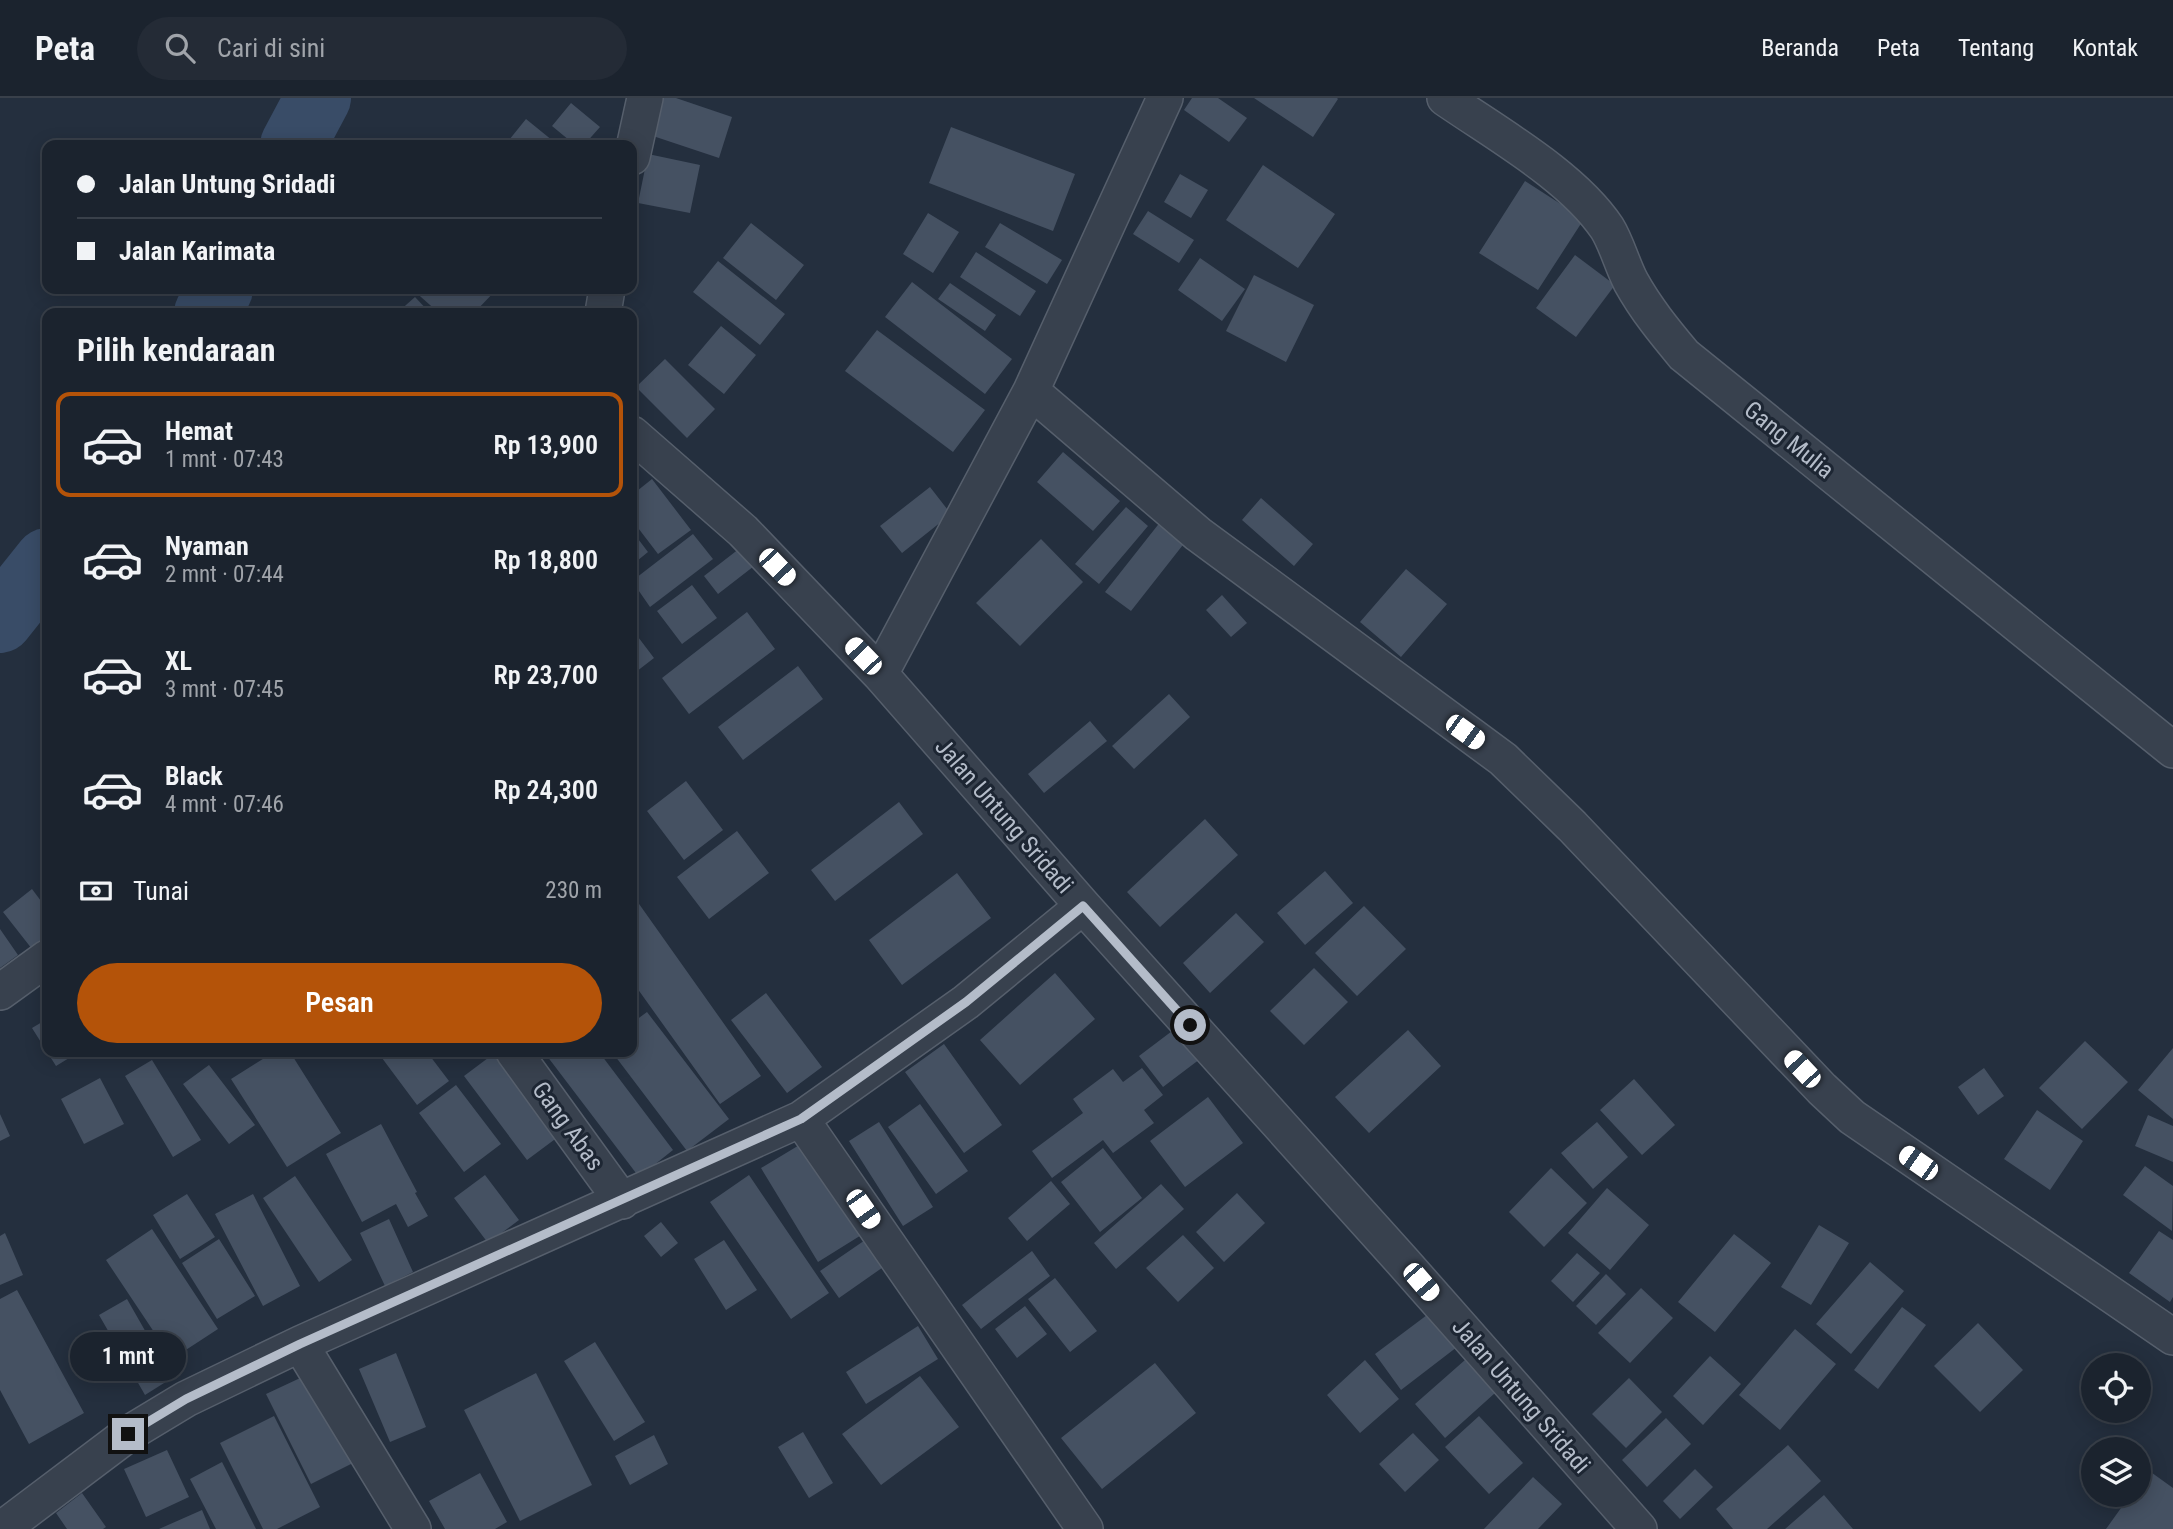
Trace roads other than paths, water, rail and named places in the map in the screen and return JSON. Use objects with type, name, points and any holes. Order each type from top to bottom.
[{"type":"street","points":[[636,140],[645,98]]},
{"type":"street","points":[[880,674],[1031,391],[1165,98]]},
{"type":"street","name":"Gang Mulia","points":[[1445,98],[1577,193],[1607,229],[1647,310],[1684,355],[2173,750]]},
{"type":"street","points":[[1031,391],[1198,534],[1503,759],[1572,826],[1822,1089],[1852,1117],[2173,1337]]},
{"type":"street","name":"Jalan Untung Sridadi","points":[[637,438],[743,531],[880,674],[1083,906],[1639,1529]]},
{"type":"street","points":[[23,1522],[128,1434],[186,1399],[300,1344],[801,1119],[966,1002],[1083,906]]},
{"type":"street","points":[[0,992],[42,962]]},
{"type":"street","name":"Gang Abas","points":[[518,1057],[622,1201]]},
{"type":"street","points":[[801,1119],[1085,1529]]},
{"type":"street","points":[[300,1344],[413,1529]]},
{"type":"waterway","points":[[296,140],[318,98]]},
{"type":"waterway","points":[[210,308],[217,294]]},
{"type":"waterway","points":[[0,620],[42,567]]}]
